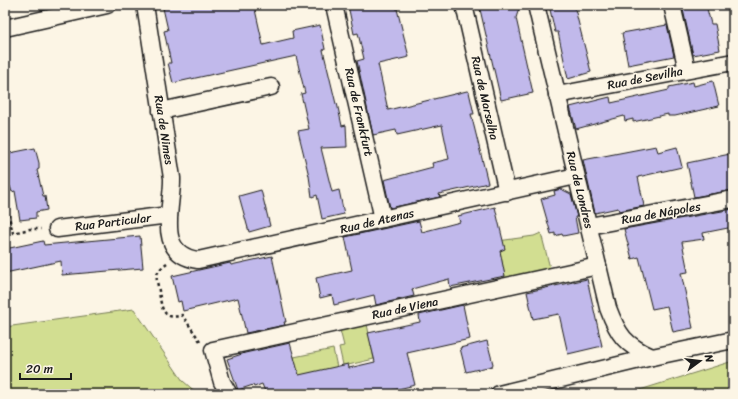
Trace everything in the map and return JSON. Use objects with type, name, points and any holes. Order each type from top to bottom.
[{"type":"street","points":[[5,28],[107,5]]},
{"type":"street","name":"Rua de Nimes","points":[[145,5],[172,178],[168,227],[174,246],[179,252]]},
{"type":"street","name":"Rua de Frankfurt","points":[[334,5],[383,219]]},
{"type":"street","name":"Rua de Marselha","points":[[464,5],[507,192]]},
{"type":"street","name":"Rua de Londres","points":[[536,5],[608,308],[620,333],[634,348],[652,357]]},
{"type":"street","points":[[672,5],[687,70]]},
{"type":"street","name":"Rua de Sevilha","points":[[558,94],[733,62]]},
{"type":"street","points":[[161,111],[271,87]]},
{"type":"street","name":"Rua de Atenas","points":[[179,252],[188,259],[198,260],[576,176]]},
{"type":"street","name":"Rua de Nápoles","points":[[589,226],[733,199]]},
{"type":"street","name":"Rua Particular","points":[[57,229],[169,215]]},
{"type":"street","name":"Rua de Viena","points":[[213,350],[598,266]]},
{"type":"street","points":[[499,394],[652,357],[733,340]]},
{"type":"street","points":[[213,350],[222,382],[229,394]]},
{"type":"path","points":[[5,202],[13,233],[30,229],[57,229]]},
{"type":"path","points":[[179,252],[158,272],[157,277],[161,308],[166,315],[171,317],[182,315],[202,344],[213,350]]},
{"type":"green space","points":[[541,233],[550,268],[505,278],[498,241],[534,236]]},
{"type":"green space","points":[[134,309],[183,381],[198,394],[5,394],[5,327]]},
{"type":"green space","points":[[367,324],[374,359],[344,366],[339,347],[344,346],[340,330]]},
{"type":"green space","points":[[333,349],[337,367],[298,376],[294,357]]},
{"type":"green space","points":[[733,361],[733,394],[627,394]]},
{"type":"building","points":[[177,5],[254,5],[263,45],[293,38],[292,31],[320,25],[325,49],[323,50],[336,104],[337,103],[342,126],[346,125],[347,147],[321,148],[332,192],[339,190],[344,214],[322,219],[317,195],[312,197],[309,176],[298,131],[309,129],[301,94],[305,93],[296,56],[173,83],[168,63],[171,63],[164,31],[168,30],[163,8]]},
{"type":"building","points":[[348,5],[396,5],[409,57],[378,64],[388,110],[467,91],[469,92],[474,114],[471,114],[488,183],[439,194],[440,197],[390,208],[384,180],[433,167],[432,163],[449,159],[442,125],[397,135],[396,130],[373,135],[357,61],[364,59],[358,33],[354,34]]},
{"type":"building","points":[[479,5],[520,5],[516,18],[533,93],[501,100]]},
{"type":"building","points":[[549,5],[574,5],[591,72],[568,79],[558,32],[555,32]]},
{"type":"building","points":[[682,5],[706,5],[711,24],[715,24],[720,50],[693,55]]},
{"type":"building","points":[[667,25],[674,56],[628,65],[622,33]]},
{"type":"building","points":[[713,81],[719,106],[675,116],[668,116],[668,114],[633,122],[633,119],[625,121],[624,116],[576,129],[570,107],[610,97],[611,103],[669,90],[669,87],[693,82],[694,86]]},
{"type":"building","points":[[656,146],[658,152],[677,147],[682,167],[638,177],[644,206],[619,211],[618,208],[595,213],[583,160]]},
{"type":"building","points":[[35,148],[39,163],[39,169],[37,170],[43,196],[45,196],[47,210],[36,212],[36,218],[20,220],[15,191],[12,192],[10,186],[8,187],[5,173],[5,154]]},
{"type":"building","points":[[733,154],[733,190],[694,197],[687,163]]},
{"type":"building","points":[[561,189],[571,194],[577,217],[575,217],[578,233],[555,236],[555,233],[551,234],[541,199],[555,195],[554,191]]},
{"type":"building","points":[[261,190],[270,226],[249,232],[239,196]]},
{"type":"building","points":[[495,207],[505,249],[500,251],[505,276],[450,287],[449,279],[412,289],[414,296],[376,305],[374,295],[334,305],[332,295],[320,298],[316,278],[352,270],[345,237],[419,221],[422,232],[460,222],[458,216]]},
{"type":"building","points":[[733,209],[733,227],[703,233],[704,239],[682,242],[688,272],[681,273],[693,328],[673,332],[667,306],[652,309],[639,257],[632,259],[624,229]]},
{"type":"building","points":[[140,236],[143,268],[62,275],[61,261],[5,273],[5,249],[43,241],[44,245]]},
{"type":"building","points":[[272,256],[286,322],[284,322],[285,325],[246,333],[238,298],[183,311],[181,301],[178,302],[172,276],[230,263],[231,265]]},
{"type":"building","points":[[587,279],[602,346],[568,354],[559,314],[533,319],[527,292]]},
{"type":"building","points":[[463,305],[470,339],[407,353],[415,385],[377,394],[266,394],[262,384],[254,387],[253,385],[238,390],[227,359],[245,353],[290,343],[299,375],[348,364],[349,368],[375,362],[368,333],[420,322],[419,315]]},
{"type":"building","points":[[487,341],[493,364],[492,366],[466,372],[460,348]]}]
